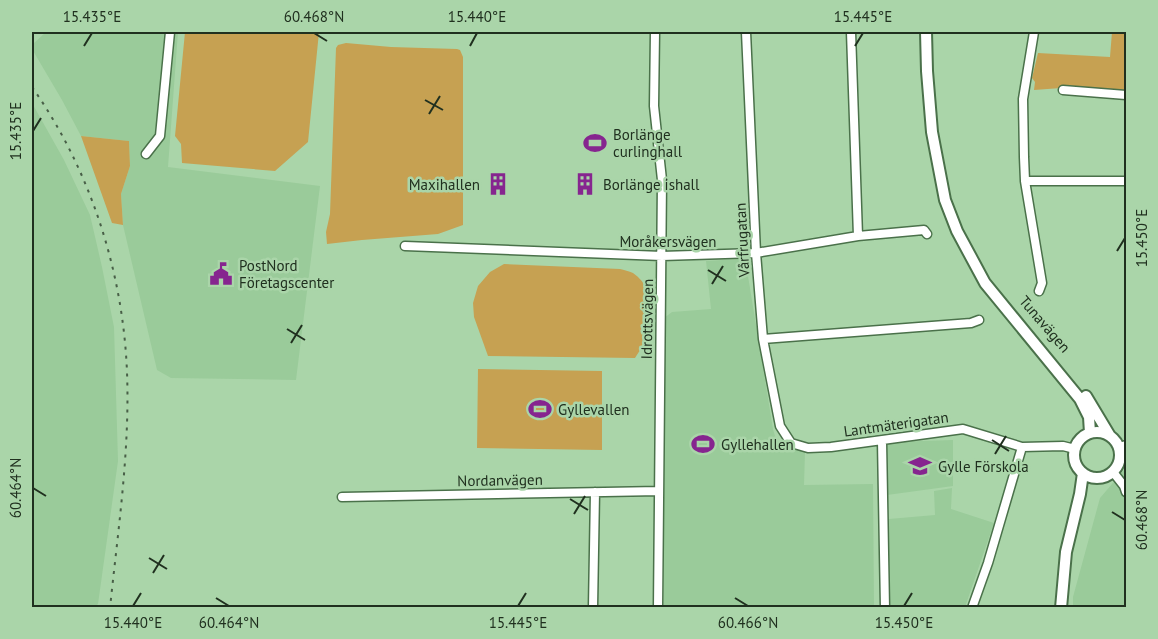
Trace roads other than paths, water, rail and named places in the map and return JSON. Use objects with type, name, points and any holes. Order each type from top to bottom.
[{"type":"street","points":[[146,153],[160,136],[170,32]]},
{"type":"street","name":"Idrottsvägen","points":[[655,32],[654,106],[662,180],[658,608]]},
{"type":"street","name":"Vårfrugatan","points":[[746,32],[756,253],[763,339],[780,426],[791,443]]},
{"type":"street","points":[[852,32],[858,236]]},
{"type":"street","name":"Tunavägen","points":[[926,32],[932,132],[945,200],[957,231],[985,283],[1080,399],[1089,417],[1090,434]]},
{"type":"street","points":[[1034,32],[1023,99],[1025,181],[1042,284],[1039,291]]},
{"type":"street","points":[[1063,90],[1126,95]]},
{"type":"street","points":[[1025,181],[1126,182]]},
{"type":"street","name":"Moråkersvägen","points":[[405,246],[662,256],[756,253],[858,236],[924,230],[927,234]]},
{"type":"street","name":"Tunavägen","points":[[957,231],[987,281],[1071,376],[1094,408],[1110,436]]},
{"type":"street","points":[[763,339],[971,323],[979,320]]},
{"type":"street","name":"Lantmäterigatan","points":[[791,443],[808,448],[882,441],[963,429],[1022,447],[1063,446],[1075,449]]},
{"type":"street","points":[[1097,432],[1110,436],[1123,446],[1117,467],[1113,472],[1101,478],[1083,473],[1076,462],[1075,449],[1078,442],[1083,437],[1097,432]]},
{"type":"street","points":[[882,441],[885,608]]},
{"type":"street","points":[[972,608],[988,563],[1022,447]]},
{"type":"street","points":[[1113,472],[1126,492]]},
{"type":"street","points":[[1060,608],[1066,552],[1083,473]]},
{"type":"street","name":"Nordanvägen","points":[[342,497],[659,491]]},
{"type":"street","points":[[592,608],[595,492]]},
{"type":"railway","points":[[32,87],[71,152],[86,187],[100,222],[119,296],[127,372],[127,431],[110,608]]},
{"type":"place","name":"Borlänge curlinghall","points":[[595,143]]},
{"type":"place","name":"Maxihallen","points":[[498,184]]},
{"type":"place","name":"Borlänge ishall","points":[[585,184]]},
{"type":"place","name":"PostNord Företagscenter","points":[[221,274]]},
{"type":"place","name":"Gyllevallen","points":[[540,409]]},
{"type":"place","name":"Gyllehallen","points":[[703,444]]},
{"type":"place","name":"Gylle Förskola","points":[[920,466]]}]
